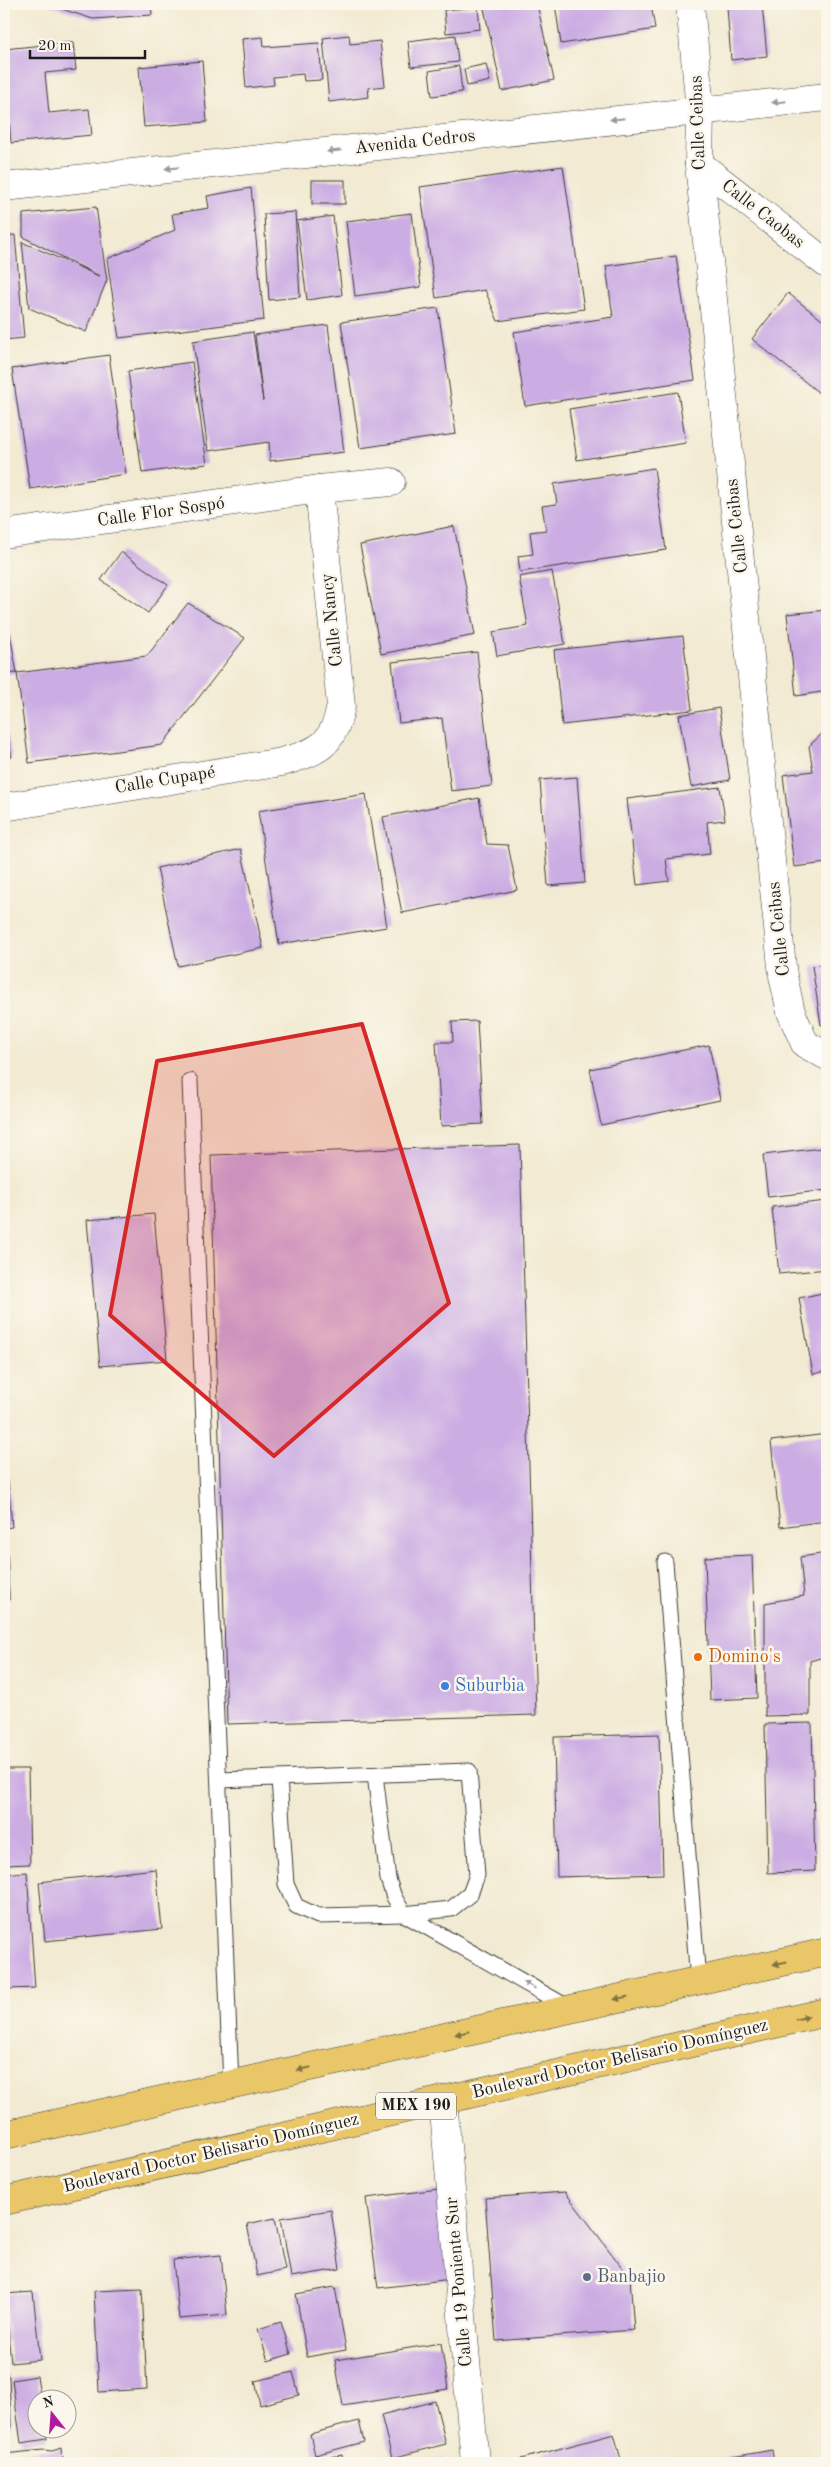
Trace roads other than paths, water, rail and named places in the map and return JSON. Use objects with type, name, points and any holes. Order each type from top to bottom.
[{"type":"main road","points":[[4,2135],[827,1952]]},
{"type":"main road","name":"Boulevard Doctor Belisario Domínguez","points":[[4,2201],[827,2012]]},
{"type":"street","name":"Calle Ceibas","points":[[690,4],[700,110],[699,164],[783,976],[790,1012],[816,1050]]},
{"type":"street","name":"Avenida Cedros","points":[[4,187],[827,97]]},
{"type":"street","name":"Calle Caobas","points":[[699,164],[827,264]]},
{"type":"street","name":"Calle Flor Sospó","points":[[4,534],[319,489],[391,482]]},
{"type":"street","name":"Calle Nancy","points":[[319,489],[342,706],[337,728],[323,746]]},
{"type":"street","name":"Calle Cupapé","points":[[4,806],[282,762],[303,756],[323,746]]},
{"type":"street","name":"Calle 19 Poniente Sur","points":[[443,2100],[475,2463]]},
{"type":"lane","points":[[190,1081],[231,2085]]},
{"type":"lane","points":[[665,1562],[698,1981]]},
{"type":"lane","points":[[218,1780],[278,1778],[469,1772],[478,1875],[470,1894],[451,1909],[404,1914],[318,1916],[296,1906],[286,1884],[278,1778]]},
{"type":"lane","points":[[376,1775],[388,1879],[394,1898],[404,1914],[571,2009]]},
{"type":"place","name":"Domino's","points":[[698,1657]]},
{"type":"place","name":"Suburbia","points":[[445,1686]]},
{"type":"place","name":"Banbajio","points":[[587,2277]]}]
